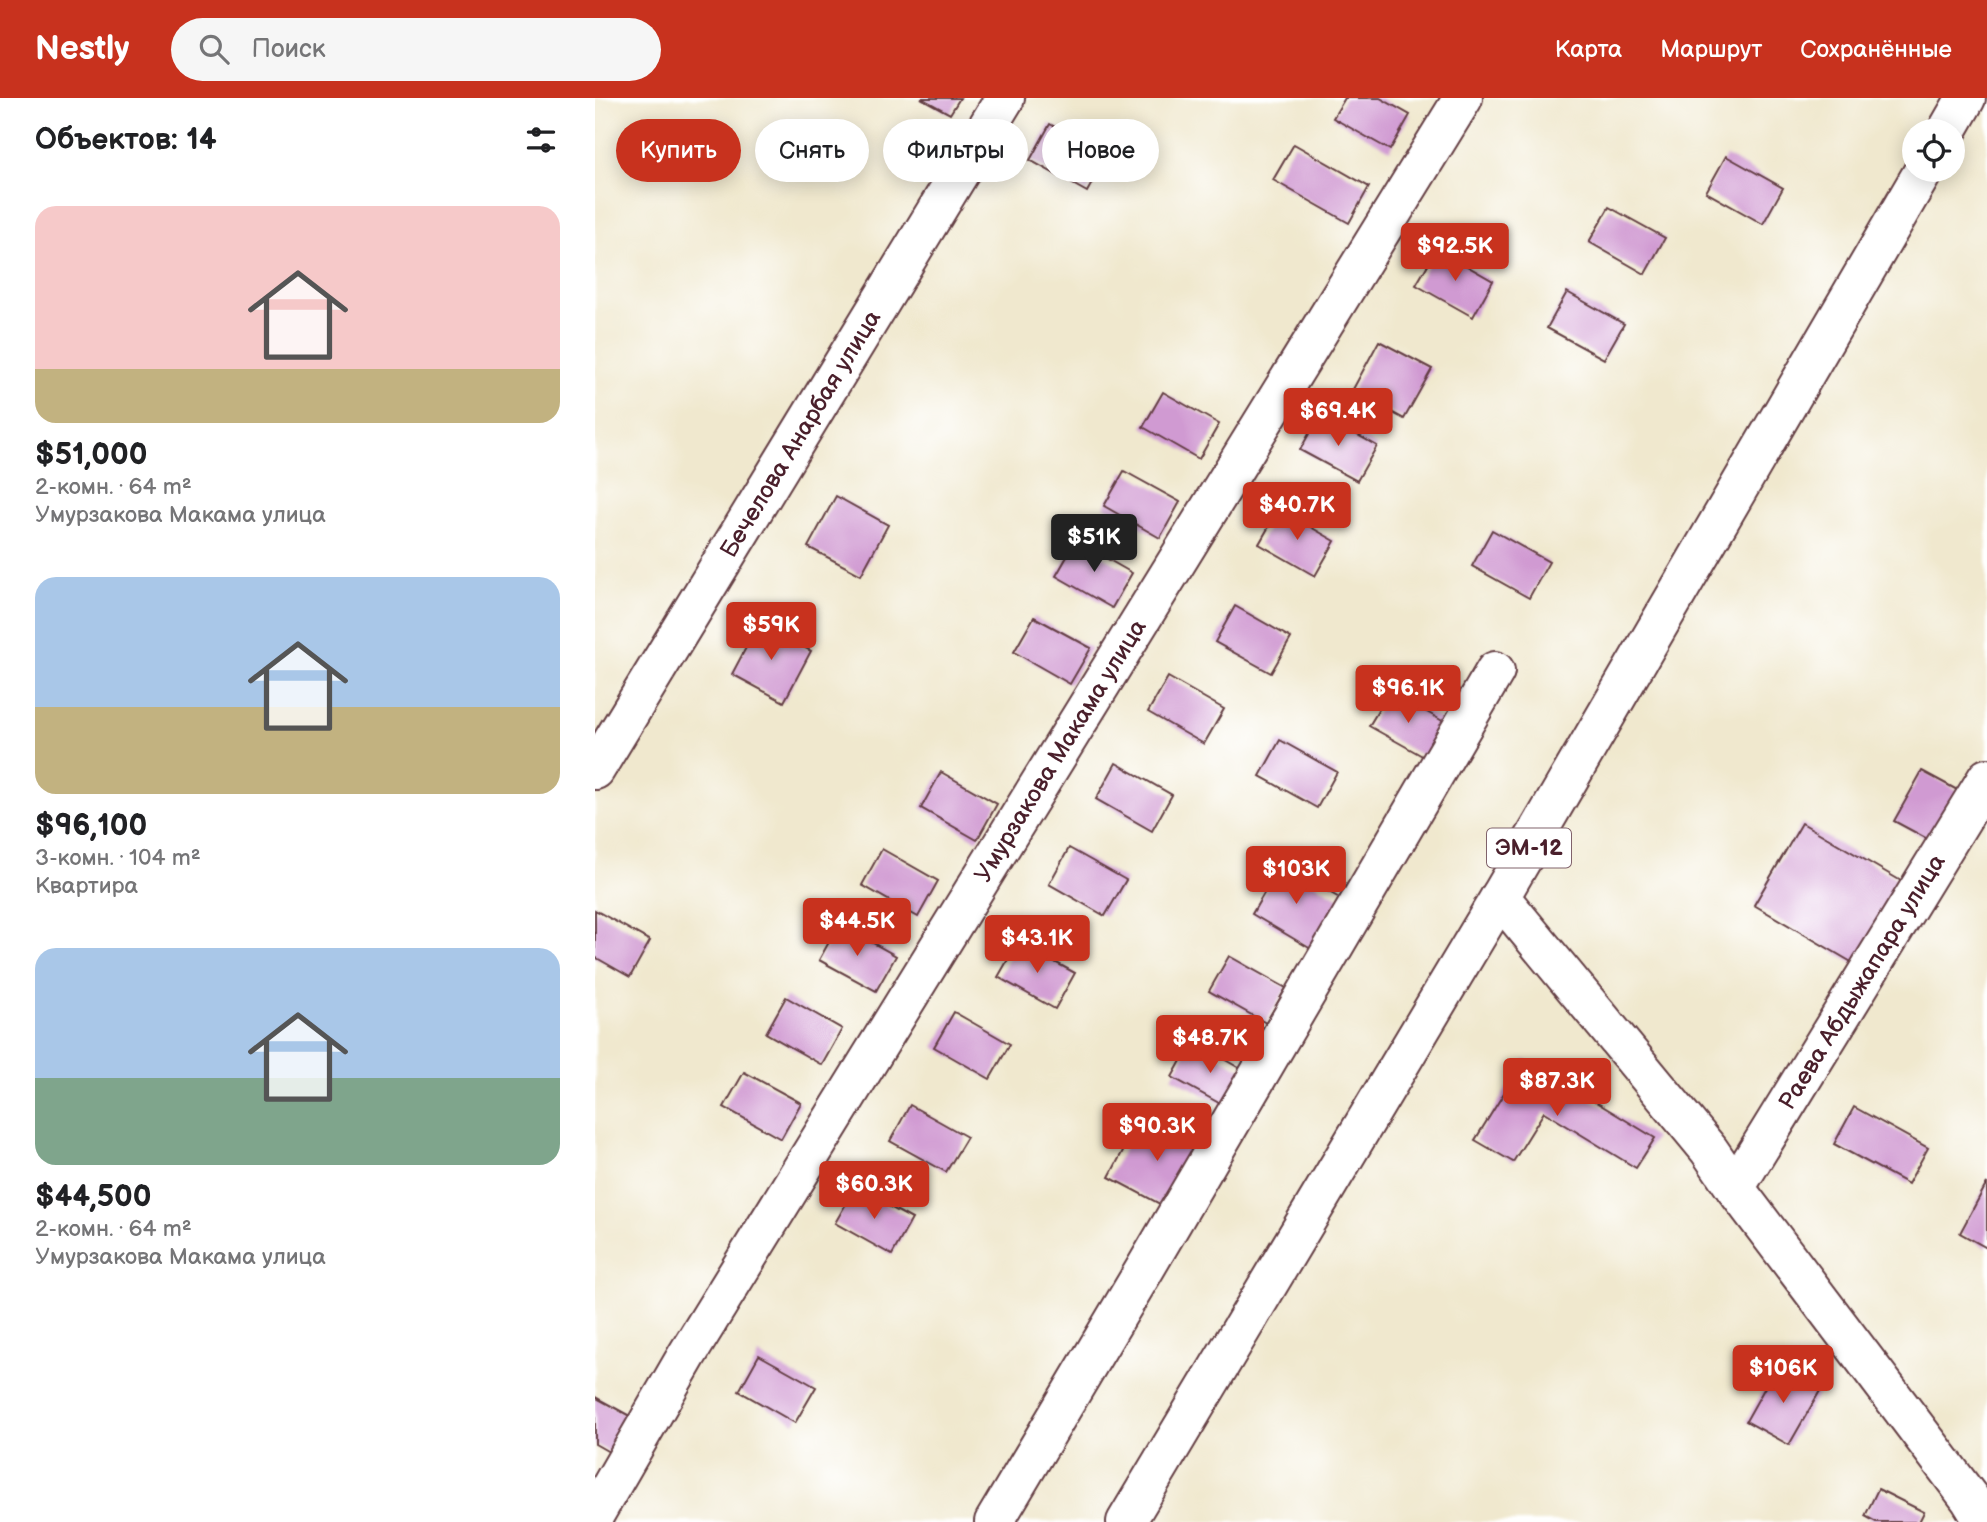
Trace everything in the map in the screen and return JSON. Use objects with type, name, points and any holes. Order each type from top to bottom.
[{"type":"main road","name":"Бечелова Анарбая улица","points":[[595,770],[1005,98]]},
{"type":"main road","name":"Умурзакова Макама улица","points":[[595,1514],[695,1343],[1463,98]]},
{"type":"main road","points":[[1954,119],[1966,98]]},
{"type":"main road","name":"ЭМ-12","points":[[1126,1522],[1500,897],[1917,182]]},
{"type":"main road","points":[[994,1522],[1495,671]]},
{"type":"main road","name":"Раева Абдыжапара улица","points":[[1735,1188],[1987,778]]},
{"type":"main road","points":[[1500,897],[1709,1150],[1975,1504]]},
{"type":"building","points":[[921,98],[960,98],[950,114]]},
{"type":"building","points":[[1345,98],[1380,98],[1410,115],[1390,150],[1333,118]]},
{"type":"building","points":[[1042,138],[1042,167],[1030,160]]},
{"type":"building","points":[[1294,144],[1369,187],[1349,223],[1273,180]]},
{"type":"building","points":[[1726,156],[1783,188],[1763,224],[1706,192]]},
{"type":"building","points":[[1069,182],[1093,182],[1087,192]]},
{"type":"building","points":[[1609,207],[1665,238],[1645,274],[1589,242]]},
{"type":"building","points":[[1437,249],[1493,281],[1473,317],[1416,285]]},
{"type":"building","points":[[1567,292],[1624,324],[1604,359],[1547,328]]},
{"type":"building","points":[[1379,341],[1432,369],[1404,419],[1352,391]]},
{"type":"building","points":[[1163,392],[1219,424],[1199,459],[1143,427]]},
{"type":"building","points":[[1320,414],[1377,446],[1357,481],[1300,450]]},
{"type":"building","points":[[1124,471],[1180,502],[1160,538],[1104,506]]},
{"type":"building","points":[[836,496],[888,525],[861,575],[808,547]]},
{"type":"building","points":[[1279,509],[1335,541],[1315,576],[1259,544]]},
{"type":"building","points":[[1492,530],[1549,562],[1529,598],[1472,566]]},
{"type":"building","points":[[1076,541],[1132,573],[1112,608],[1056,576]]},
{"type":"building","points":[[1235,606],[1291,638],[1271,673],[1215,642]]},
{"type":"building","points":[[1034,617],[1091,648],[1070,684],[1014,652]]},
{"type":"building","points":[[759,623],[811,651],[784,702],[732,674]]},
{"type":"building","points":[[1168,677],[1224,709],[1204,744],[1148,712]]},
{"type":"building","points":[[1390,691],[1446,723],[1426,758],[1369,726]]},
{"type":"building","points":[[1280,740],[1337,772],[1317,808],[1260,776]]},
{"type":"building","points":[[1116,763],[1172,795],[1152,831],[1096,799]]},
{"type":"building","points":[[1922,771],[1974,799],[1946,849],[1894,821]]},
{"type":"building","points":[[941,772],[997,804],[977,840],[921,808]]},
{"type":"building","points":[[1802,823],[1925,895],[1877,977],[1754,905]]},
{"type":"building","points":[[1069,848],[1126,880],[1105,916],[1049,884]]},
{"type":"building","points":[[882,849],[938,881],[918,917],[862,885]]},
{"type":"building","points":[[1281,864],[1341,899],[1311,949],[1252,914]]},
{"type":"building","points":[[595,910],[650,941],[630,977],[595,957]]},
{"type":"building","points":[[839,924],[896,956],[876,991],[819,960]]},
{"type":"building","points":[[1018,942],[1075,973],[1055,1009],[998,977]]},
{"type":"building","points":[[1229,956],[1286,988],[1266,1023],[1209,991]]},
{"type":"building","points":[[786,997],[842,1029],[822,1065],[766,1033]]},
{"type":"building","points":[[954,1012],[1010,1044],[990,1079],[934,1047]]},
{"type":"building","points":[[1192,1041],[1248,1073],[1228,1108],[1172,1077]]},
{"type":"building","points":[[1525,1059],[1655,1138],[1636,1168],[1544,1112],[1513,1162],[1475,1140]]},
{"type":"building","points":[[744,1072],[801,1103],[781,1139],[724,1107]]},
{"type":"building","points":[[910,1105],[967,1137],[946,1172],[890,1141]]},
{"type":"building","points":[[1854,1107],[1928,1148],[1908,1184],[1834,1144]]},
{"type":"building","points":[[1142,1115],[1206,1149],[1173,1211],[1109,1177]]},
{"type":"building","points":[[1987,1183],[1987,1248],[1960,1233]]},
{"type":"building","points":[[855,1188],[912,1219],[892,1255],[835,1223]]},
{"type":"building","points":[[759,1355],[816,1387],[795,1423],[739,1391]]},
{"type":"building","points":[[1778,1364],[1821,1389],[1789,1445],[1746,1421]]},
{"type":"building","points":[[595,1397],[637,1420],[616,1456],[595,1444]]},
{"type":"building","points":[[1878,1489],[1924,1512],[1919,1522],[1876,1522],[1865,1516]]}]
